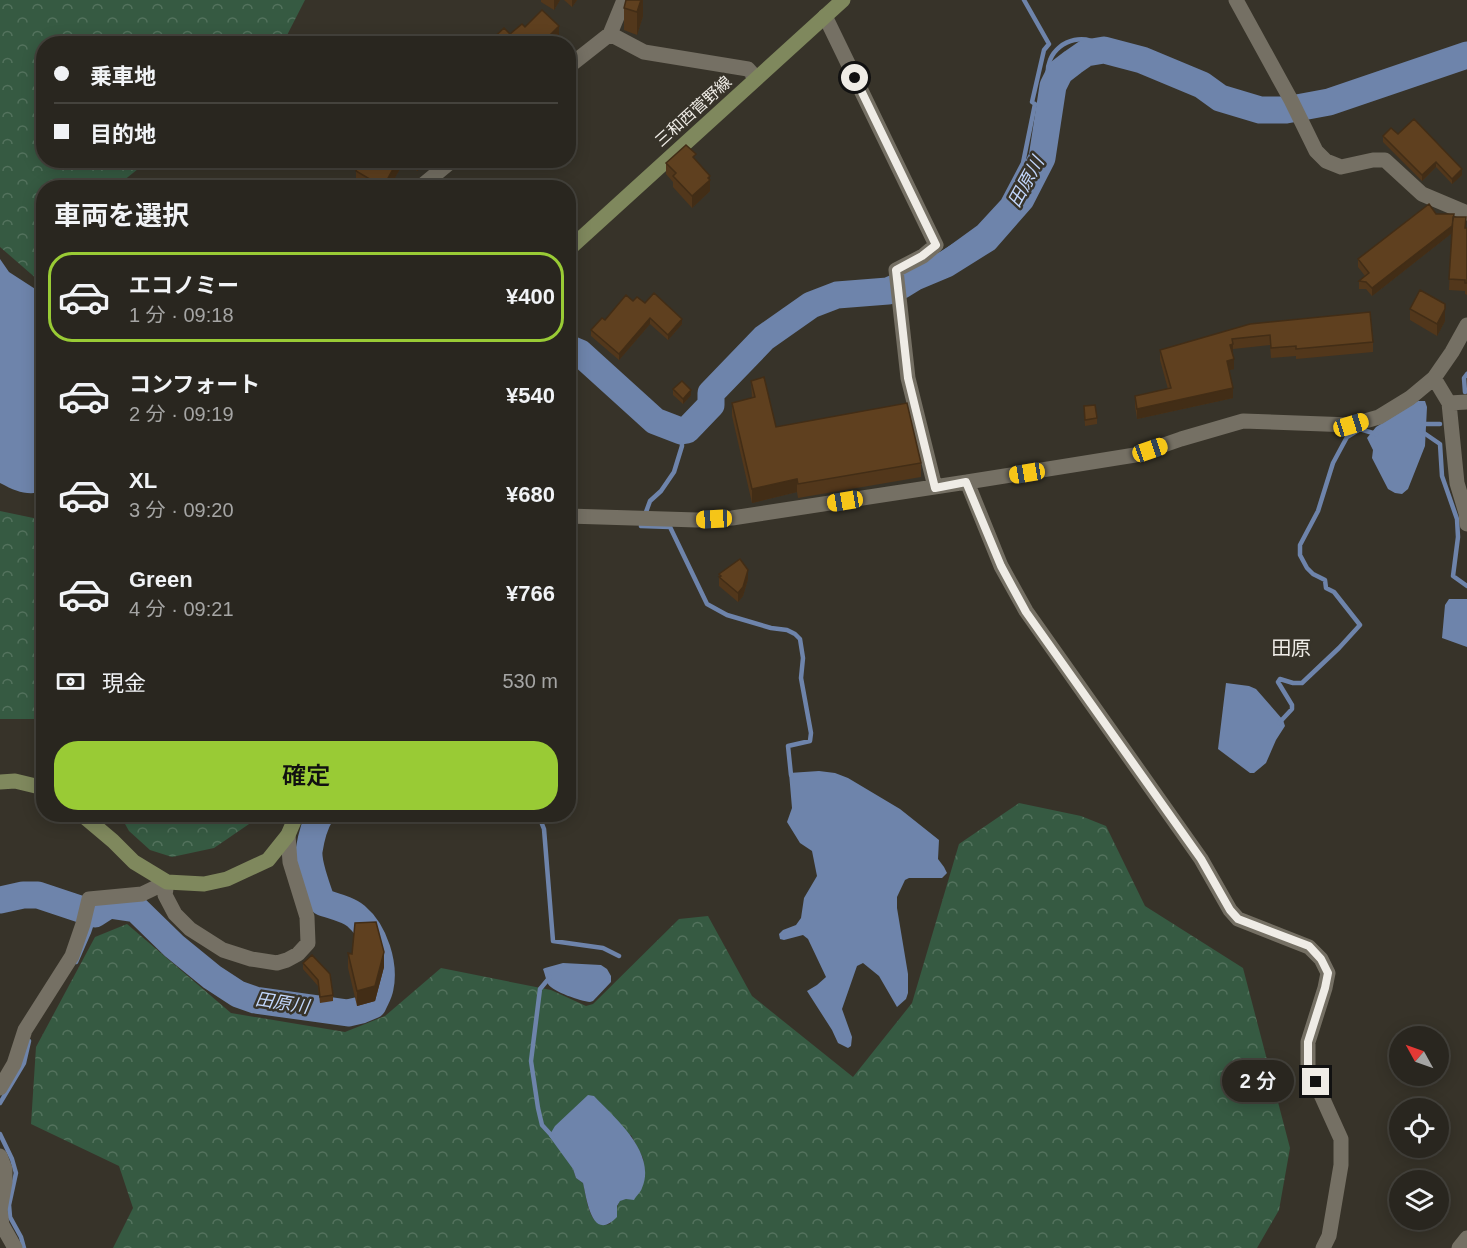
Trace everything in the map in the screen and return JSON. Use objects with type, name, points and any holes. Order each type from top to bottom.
[{"type":"main road","name":"三和西菅野線","points":[[576,243],[843,0]]},
{"type":"main road","points":[[0,782],[15,781],[36,786]]},
{"type":"main road","points":[[90,822],[134,862],[167,882],[204,884],[227,879],[268,860],[288,835],[294,822]]},
{"type":"street","points":[[576,61],[610,34],[624,0]]},
{"type":"street","points":[[1236,0],[1316,151],[1326,161],[1341,167],[1373,160],[1385,160],[1422,194],[1467,213]]},
{"type":"street","points":[[825,16],[936,245],[922,256],[896,270],[908,378],[935,488]]},
{"type":"street","points":[[610,34],[644,52],[748,69],[756,78]]},
{"type":"street","points":[[429,180],[443,168]]},
{"type":"street","points":[[576,516],[732,518],[1134,455],[1243,421],[1351,425],[1379,417],[1410,398],[1434,378],[1467,325]]},
{"type":"street","points":[[1434,378],[1449,403],[1457,483],[1467,524]]},
{"type":"street","points":[[1449,403],[1467,402]]},
{"type":"street","points":[[966,482],[1001,566],[1026,612],[1201,859],[1230,910],[1238,919],[1309,946],[1321,959],[1328,973],[1308,1042],[1308,1066],[1341,1139],[1341,1165],[1329,1236],[1323,1248]]},
{"type":"street","points":[[167,882],[165,895],[175,914],[190,928],[223,950],[251,959],[277,963],[287,960],[298,954],[308,943],[307,917],[290,862],[288,835]]},
{"type":"street","points":[[0,1088],[14,1064],[25,1030],[72,956],[89,899],[142,894],[167,882]]},
{"type":"street","points":[[0,1156],[5,1169],[0,1210],[2,1225],[15,1248]]},
{"type":"street","points":[[1459,1248],[1467,1238]]},
{"type":"green space","points":[[0,0],[305,0],[287,36],[36,36],[36,168],[139,168],[124,180],[36,180],[36,278],[0,247]]},
{"type":"green space","points":[[0,511],[36,519],[36,719],[0,719]]},
{"type":"green space","points":[[1019,803],[1081,816],[1106,826],[1145,906],[1243,968],[1290,1148],[1279,1210],[1257,1248],[113,1248],[133,1208],[119,1166],[31,1124],[36,1047],[95,937],[127,924],[231,1013],[345,1032],[385,1016],[441,968],[551,990],[586,1006],[593,1004],[679,919],[708,916],[752,996],[853,1077],[912,1003],[959,844]],"holes":[[[631,1135],[643,1158],[645,1174],[626,1199],[620,1200],[610,1224],[603,1225],[597,1222],[590,1211],[583,1183],[576,1178],[573,1169]]]},
{"type":"green space","points":[[124,822],[252,822],[214,848],[172,857],[150,850],[129,831]]},
{"type":"water","points":[[0,259],[9,272],[36,289],[36,493],[21,492],[0,483]]},
{"type":"water","points":[[1418,401],[1425,401],[1427,407],[1425,446],[1408,489],[1402,494],[1395,493],[1388,489],[1372,458],[1373,450],[1367,438],[1376,427]]},
{"type":"water","points":[[1449,599],[1467,599],[1467,647],[1442,638],[1445,605]]},
{"type":"water","points":[[1226,683],[1256,689],[1283,720],[1285,726],[1266,763],[1254,773],[1250,773],[1218,749]]},
{"type":"water","points":[[819,771],[835,773],[848,778],[900,809],[939,840],[938,859],[947,873],[942,878],[905,880],[897,897],[897,908],[908,974],[906,999],[897,1007],[879,976],[863,963],[857,966],[842,1009],[852,1037],[851,1046],[848,1048],[838,1043],[807,991],[826,977],[808,939],[803,935],[784,940],[780,939],[779,934],[796,925],[801,918],[804,898],[817,876],[812,851],[800,843],[787,822],[792,808],[789,773]]},
{"type":"water","points":[[563,963],[601,965],[607,969],[611,982],[590,1002],[568,996],[548,984],[543,969]]},
{"type":"water","points":[[588,1095],[594,1096],[632,1137],[644,1162],[645,1175],[641,1191],[634,1200],[620,1201],[617,1206],[617,1217],[609,1224],[602,1225],[592,1216],[583,1183],[576,1178],[573,1169],[549,1136],[555,1126]]},
{"type":"building","points":[[626,0],[641,0],[637,12],[624,8]]},
{"type":"building","points":[[542,10],[559,26],[549,36],[496,36],[504,28],[510,34],[522,24],[525,27]]},
{"type":"building","points":[[1414,119],[1462,169],[1452,179],[1436,162],[1422,175],[1383,136],[1391,128],[1398,134]]},
{"type":"building","points":[[686,145],[696,154],[693,157],[710,176],[708,178],[710,180],[692,196],[673,176],[676,173],[666,163]]},
{"type":"building","points":[[358,168],[394,168],[387,180],[371,180],[356,171]]},
{"type":"building","points":[[1429,204],[1436,214],[1454,214],[1452,226],[1372,288],[1366,282],[1359,281],[1369,273],[1358,259]]},
{"type":"building","points":[[1453,217],[1466,217],[1467,283],[1465,280],[1449,279]]},
{"type":"building","points":[[1420,290],[1445,304],[1445,309],[1437,324],[1410,309]]},
{"type":"building","points":[[654,293],[682,319],[668,335],[650,318],[619,354],[591,330],[602,318],[605,320],[626,295],[633,301],[637,297],[645,303]]},
{"type":"building","points":[[1370,312],[1373,342],[1296,349],[1296,346],[1271,348],[1270,335],[1232,339],[1233,344],[1230,345],[1234,359],[1227,361],[1233,388],[1137,409],[1135,396],[1171,388],[1160,350],[1250,324]]},
{"type":"building","points":[[764,377],[776,427],[907,403],[921,463],[798,484],[797,479],[752,489],[732,403],[755,397],[751,381]]},
{"type":"building","points":[[682,381],[691,390],[683,399],[673,389]]},
{"type":"building","points":[[1095,405],[1097,418],[1085,420],[1084,406]]},
{"type":"building","points":[[740,559],[748,570],[743,587],[738,593],[719,577],[721,576],[719,574]]},
{"type":"building","points":[[376,922],[384,952],[375,986],[357,991],[348,953],[352,954],[355,923]]},
{"type":"building","points":[[312,955],[330,974],[333,995],[320,997],[318,980],[303,963]]},
{"type":"waterway","points":[[837,295],[857,287],[915,277],[935,259],[979,227],[1003,201],[1023,163],[1035,104],[1032,102],[1044,50],[1049,44],[1024,0]]},
{"type":"waterway","points":[[1051,98],[1048,69],[1050,60],[1060,47],[1082,39],[1098,44],[1104,50]]},
{"type":"waterway","name":"田原川","points":[[576,351],[655,421],[681,431],[687,430],[711,405],[711,393],[764,338],[811,305],[837,295],[888,291],[946,264],[986,239],[1021,199],[1042,158],[1053,86],[1060,72],[1086,53],[1104,50],[1142,60],[1202,85],[1220,98],[1260,110],[1286,110],[1329,102],[1467,55]]},
{"type":"waterway","points":[[1465,392],[1464,378],[1467,374]]},
{"type":"waterway","points":[[1423,424],[1440,424]]},
{"type":"waterway","points":[[1279,723],[1292,709],[1292,705],[1278,682],[1280,679],[1302,683],[1360,625],[1334,592],[1326,588],[1325,580],[1307,568],[1300,555],[1300,545],[1318,511],[1333,463],[1347,437],[1360,429],[1376,434]]},
{"type":"waterway","points":[[646,512],[650,501],[661,491],[674,472],[682,446],[681,431]]},
{"type":"waterway","points":[[1421,431],[1440,444],[1442,476],[1457,519],[1458,537],[1453,576],[1467,586]]},
{"type":"waterway","points":[[642,523],[641,526],[670,527],[707,604],[727,615],[771,628],[787,630],[800,639],[803,658],[801,678],[811,733],[810,741],[788,746],[791,775]]},
{"type":"waterway","name":"田原川","points":[[0,900],[23,895],[38,895],[95,914],[109,905],[136,909],[174,946],[212,977],[238,994],[255,1000],[348,1013],[361,1010],[373,1005],[379,992],[380,959],[368,931],[356,916],[322,902],[309,856],[317,822]]},
{"type":"waterway","points":[[541,822],[544,829],[553,941],[603,948],[619,956]]},
{"type":"waterway","points":[[76,962],[95,914]]},
{"type":"waterway","points":[[550,977],[540,989],[531,1061],[542,1125],[553,1137]]},
{"type":"waterway","points":[[0,1103],[24,1063],[29,1041]]},
{"type":"waterway","points":[[0,1134],[16,1173],[9,1205],[10,1217],[24,1248]]},
{"type":"district","name":"田原","points":[[1291,648]]},
{"type":"route","points":[[855,78],[936,245],[922,256],[896,270],[908,378],[935,488],[966,482],[1001,566],[1026,612],[1201,859],[1230,910],[1238,919],[1309,946],[1321,959],[1328,973],[1308,1042],[1308,1066],[1316,1082]]}]
